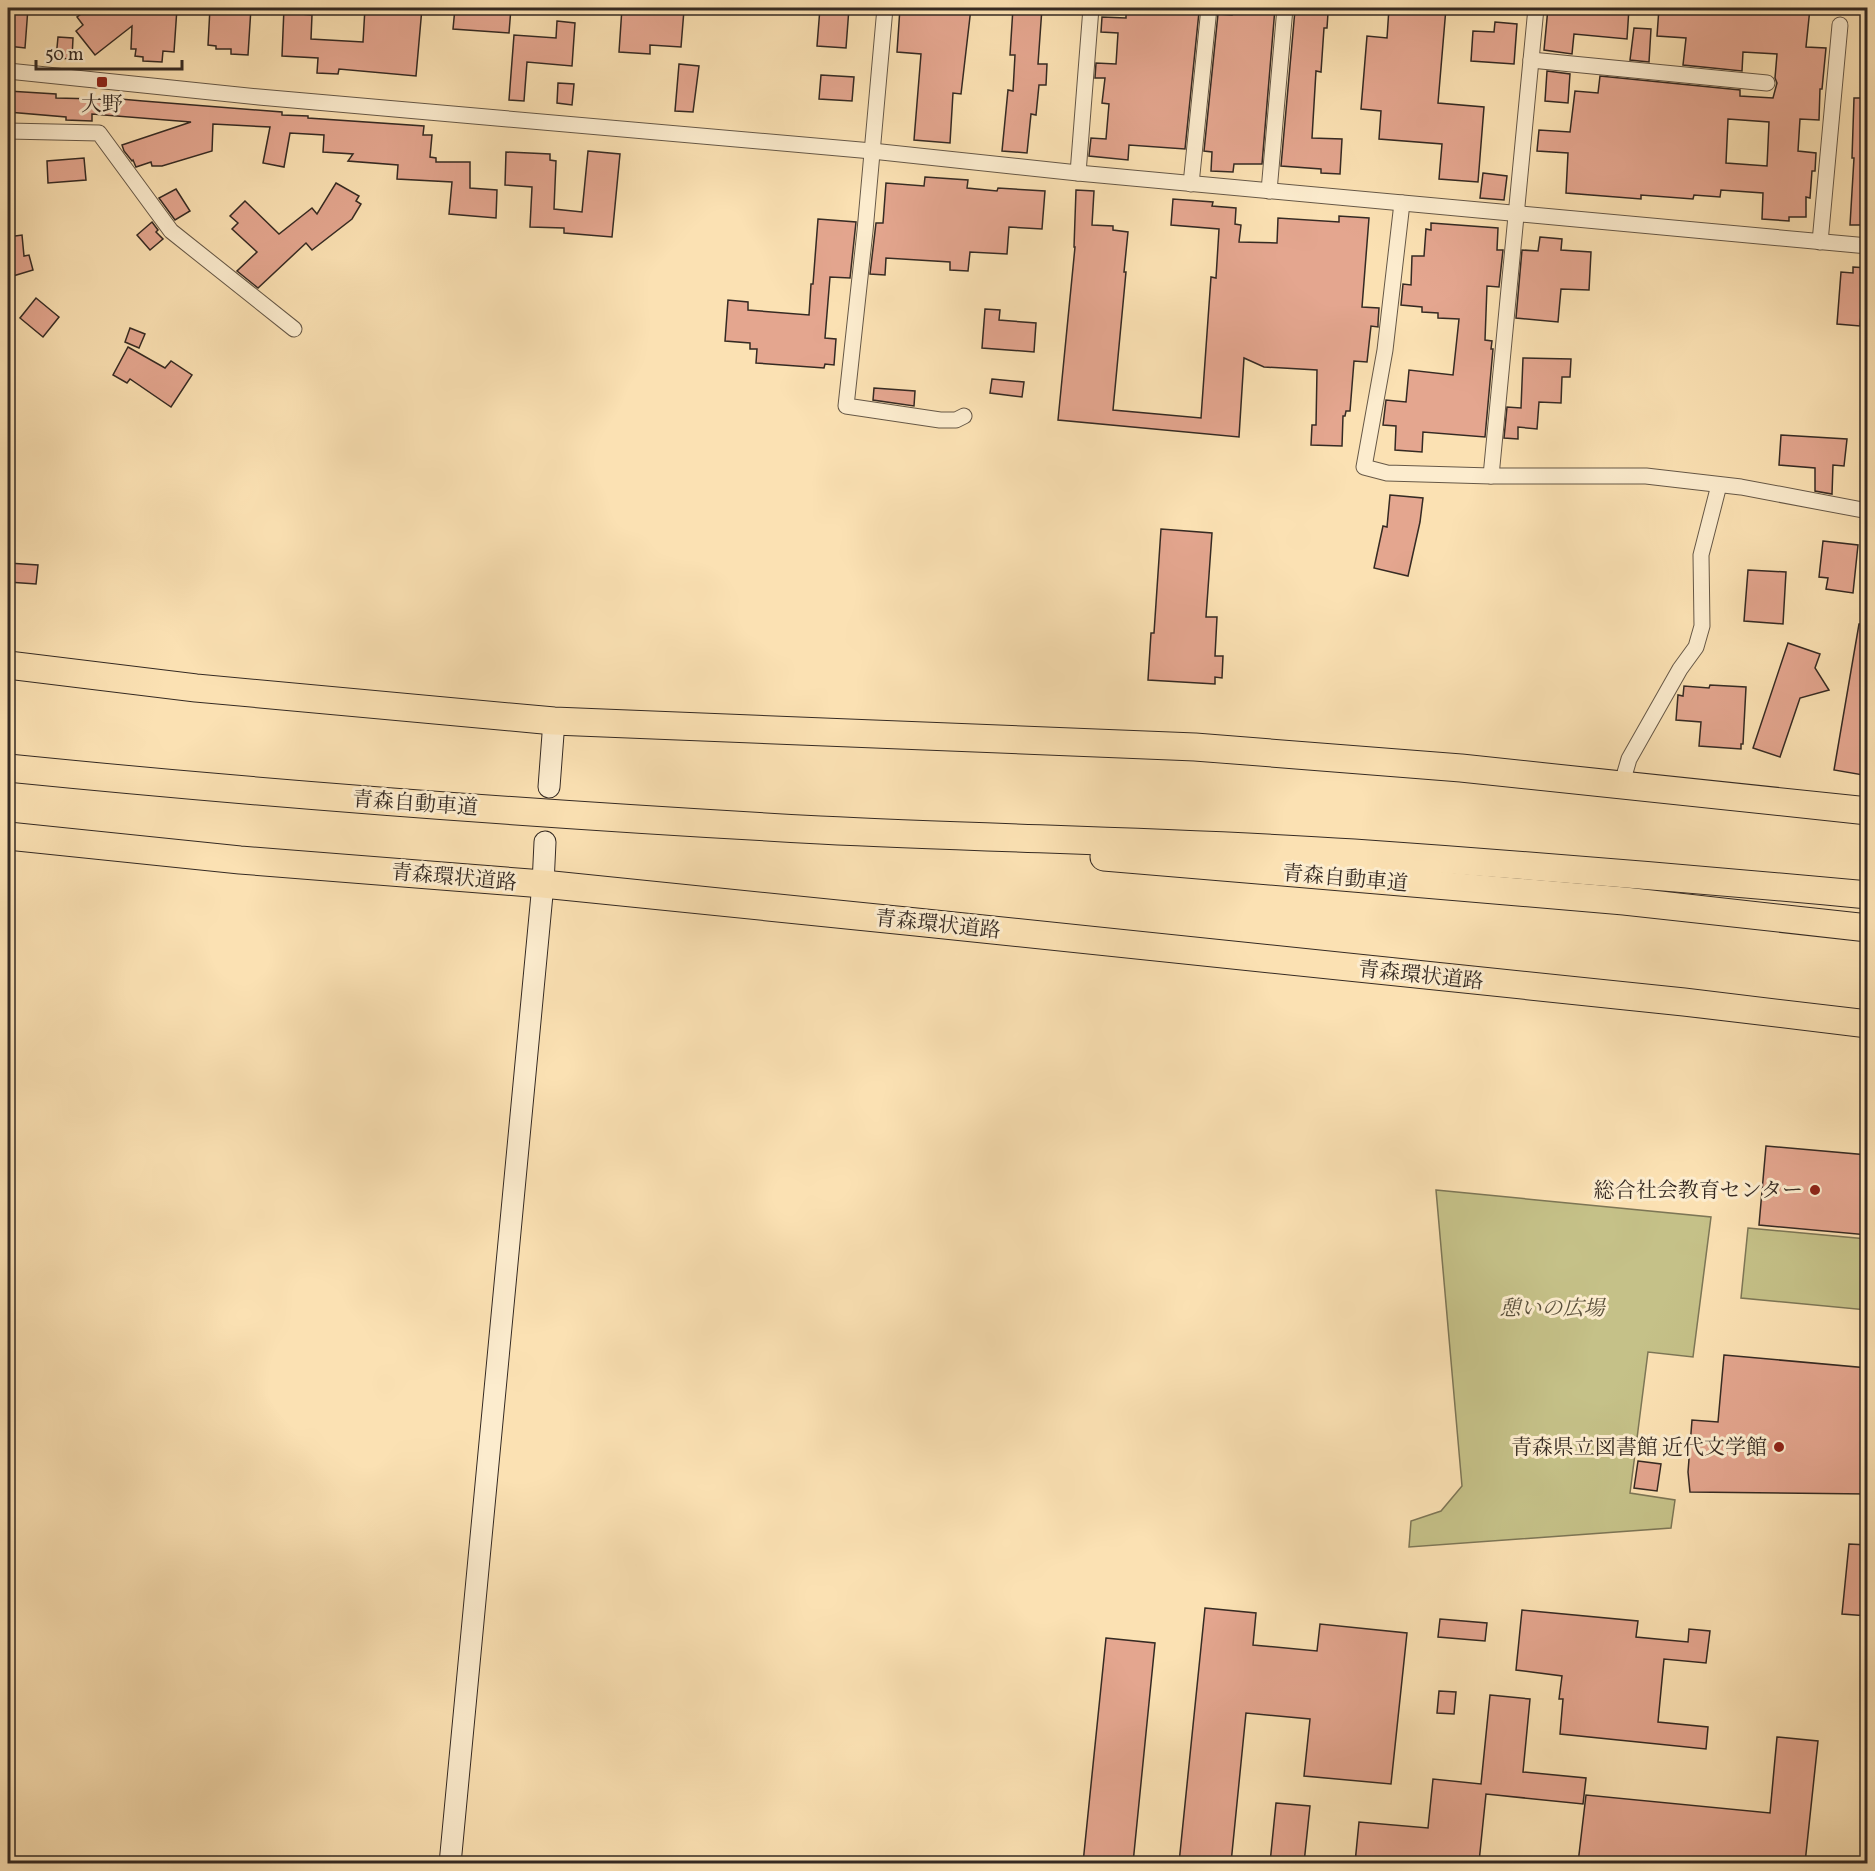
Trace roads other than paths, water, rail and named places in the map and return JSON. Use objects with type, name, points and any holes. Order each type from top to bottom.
[{"type":"highway","points":[[8,665],[196,688],[554,721],[1195,747],[1622,783],[1868,811]]},
{"type":"highway","name":"青森自動車道","points":[[8,768],[178,785],[489,809],[823,830],[1352,853],[1868,895]]},
{"type":"highway","name":"青森自動車道","points":[[823,830],[1156,862],[1635,902],[1868,928]]},
{"type":"highway","name":"青森環状道路","points":[[8,836],[240,860],[543,884],[1466,979],[1868,1024]]},
{"type":"street","points":[[885,8],[865,231],[846,406],[940,420],[956,420],[964,416]]},
{"type":"street","points":[[1078,173],[1091,8]]},
{"type":"street","points":[[1191,183],[1209,8]]},
{"type":"street","points":[[1269,191],[1286,8]]},
{"type":"street","points":[[1491,476],[1536,8]]},
{"type":"street","points":[[1820,242],[1840,25]]},
{"type":"street","points":[[1532,60],[1767,83]]},
{"type":"street","points":[[8,71],[258,97],[872,151],[1078,173],[1868,246]]},
{"type":"street","points":[[8,131],[99,133],[171,231],[294,329]]},
{"type":"street","points":[[1402,203],[1385,350],[1364,467],[1387,473],[1646,476],[1740,487],[1868,512]]},
{"type":"street","points":[[1622,783],[1629,759],[1680,669],[1696,646],[1702,626],[1701,555],[1719,485]]},
{"type":"street","points":[[549,787],[554,721]]},
{"type":"street","points":[[450,1863],[543,884],[545,842]]},
{"type":"place","name":"大野","points":[[102,82]]},
{"type":"place","name":"総合社会教育センター","points":[[1815,1190]]},
{"type":"place","name":"青森県立図書館 近代文学館","points":[[1779,1447]]},
{"type":"park label","name":"憩いの広場","points":[[1552,1308]]}]
